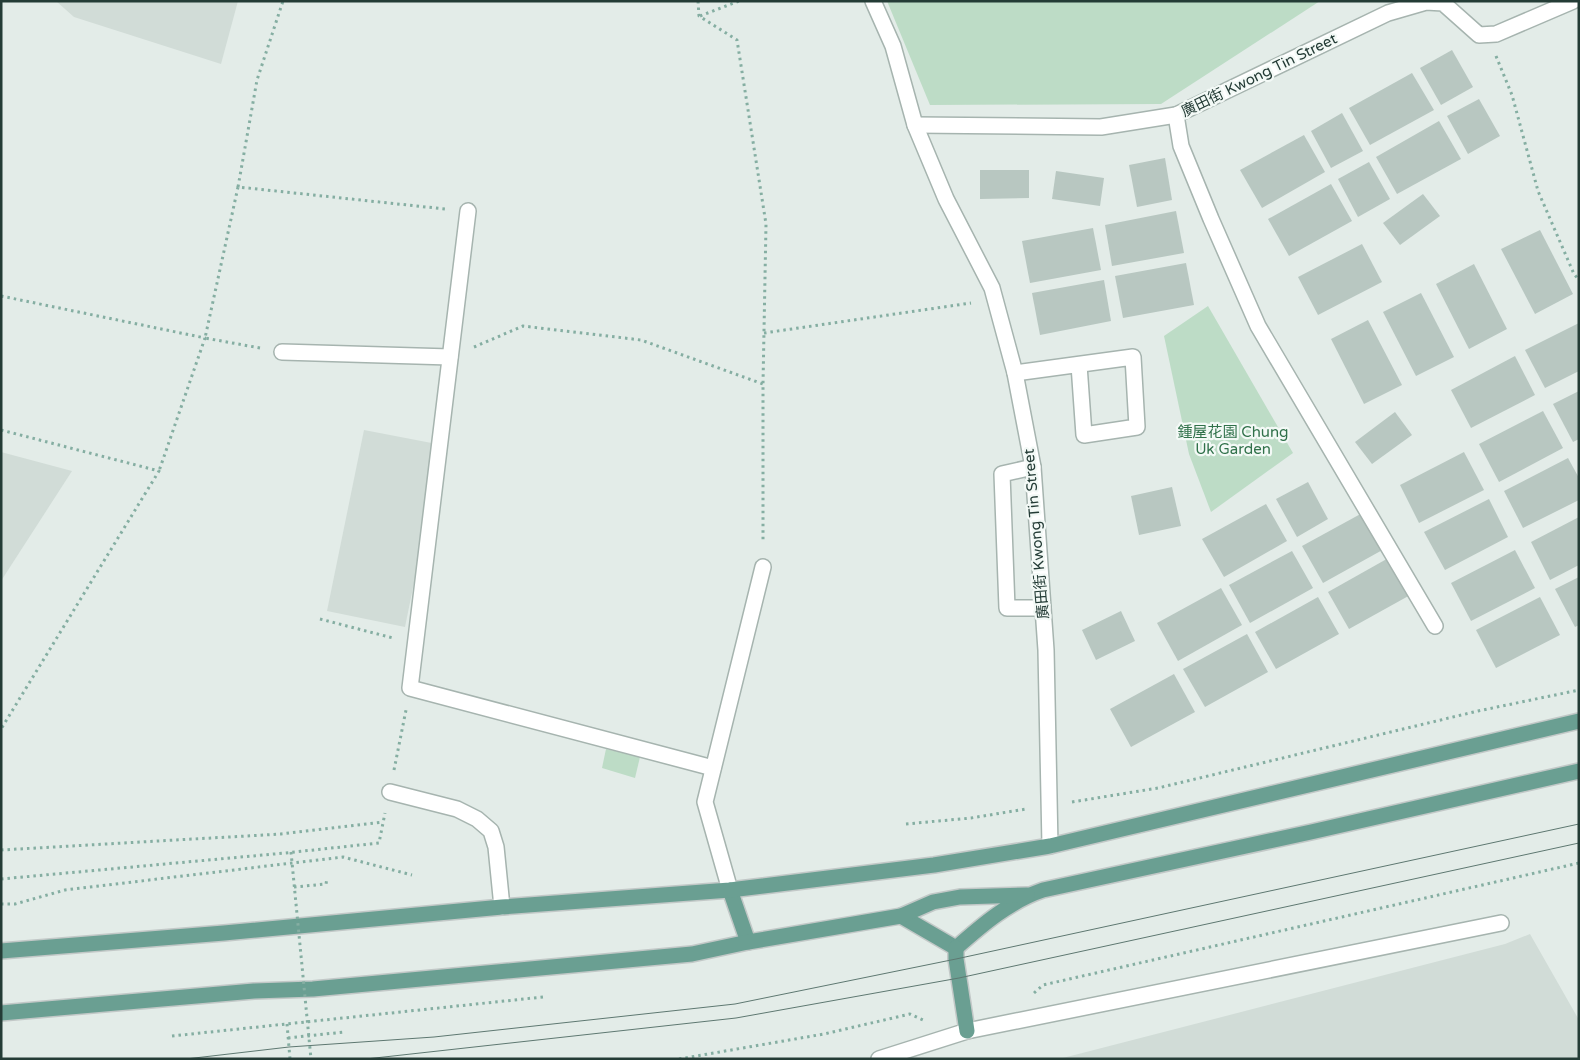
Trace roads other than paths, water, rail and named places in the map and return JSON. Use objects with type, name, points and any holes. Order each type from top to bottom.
[{"type":"main road","points":[[1,951],[224,933],[502,907],[730,890],[934,865],[1050,846],[1579,722]]},
{"type":"main road","points":[[1,1013],[244,992],[313,989],[692,954],[748,942],[901,916],[933,902],[960,897],[1027,895],[1579,770]]},
{"type":"main road","points":[[730,890],[748,942]]},
{"type":"main road","points":[[967,1031],[956,960],[956,948],[976,931],[1027,895]]},
{"type":"main road","points":[[901,916],[956,948]]},
{"type":"street","name":"廣田街 Kwong Tin Street","points":[[873,1],[893,46],[915,124],[946,199],[992,288],[1015,373],[1033,467],[1046,650],[1050,846]]},
{"type":"street","name":"廣田街 Kwong Tin Street","points":[[915,124],[1101,127],[1176,115],[1388,13],[1426,2],[1443,3],[1479,35],[1487,36],[1496,34],[1573,1]]},
{"type":"street","points":[[1176,115],[1181,146],[1258,326],[1435,626]]},
{"type":"street","points":[[468,211],[410,688],[713,768]]},
{"type":"street","points":[[282,352],[450,356]]},
{"type":"street","points":[[1015,373],[1079,364],[1133,357],[1138,427],[1084,435],[1079,364]]},
{"type":"street","points":[[1033,467],[1002,474],[1007,608],[1043,608]]},
{"type":"street","points":[[730,890],[705,802],[763,567]]},
{"type":"street","points":[[390,792],[457,809],[477,819],[491,832],[496,847],[502,907]]},
{"type":"street","points":[[879,1059],[967,1031],[1501,923]]},
{"type":"tram line","points":[[186,1059],[289,1047],[434,1037],[735,1004],[956,959],[1579,824]]},
{"type":"tram line","points":[[366,1059],[736,1018],[959,978],[1579,843]]},
{"type":"park label","name":"鍾屋花園 Chung Uk Garden","points":[[1233,440]]}]
